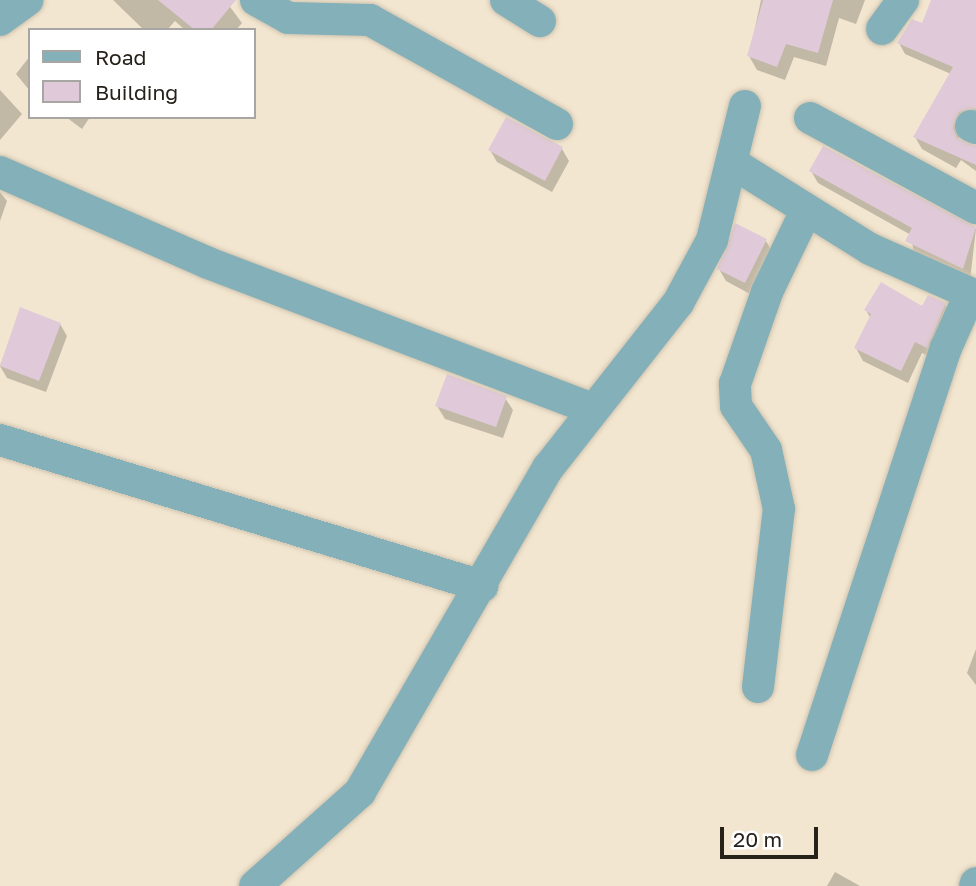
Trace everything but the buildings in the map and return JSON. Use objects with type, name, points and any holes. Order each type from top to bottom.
[{"type":"street","points":[[1,19],[28,0]]},
{"type":"street","points":[[256,0],[288,18],[370,20],[557,124]]},
{"type":"street","points":[[506,0],[540,21]]},
{"type":"street","points":[[882,29],[903,0]]},
{"type":"street","points":[[255,886],[360,792],[589,408],[678,303],[712,240],[734,164],[745,106]]},
{"type":"street","points":[[810,118],[976,208]]},
{"type":"street","points":[[734,164],[870,249],[973,295],[946,348],[812,755]]},
{"type":"street","points":[[0,172],[195,258],[589,408]]},
{"type":"street","points":[[758,687],[779,509],[766,450],[736,407],[735,384],[767,292],[806,211]]},
{"type":"street","points":[[0,440],[482,586]]}]
